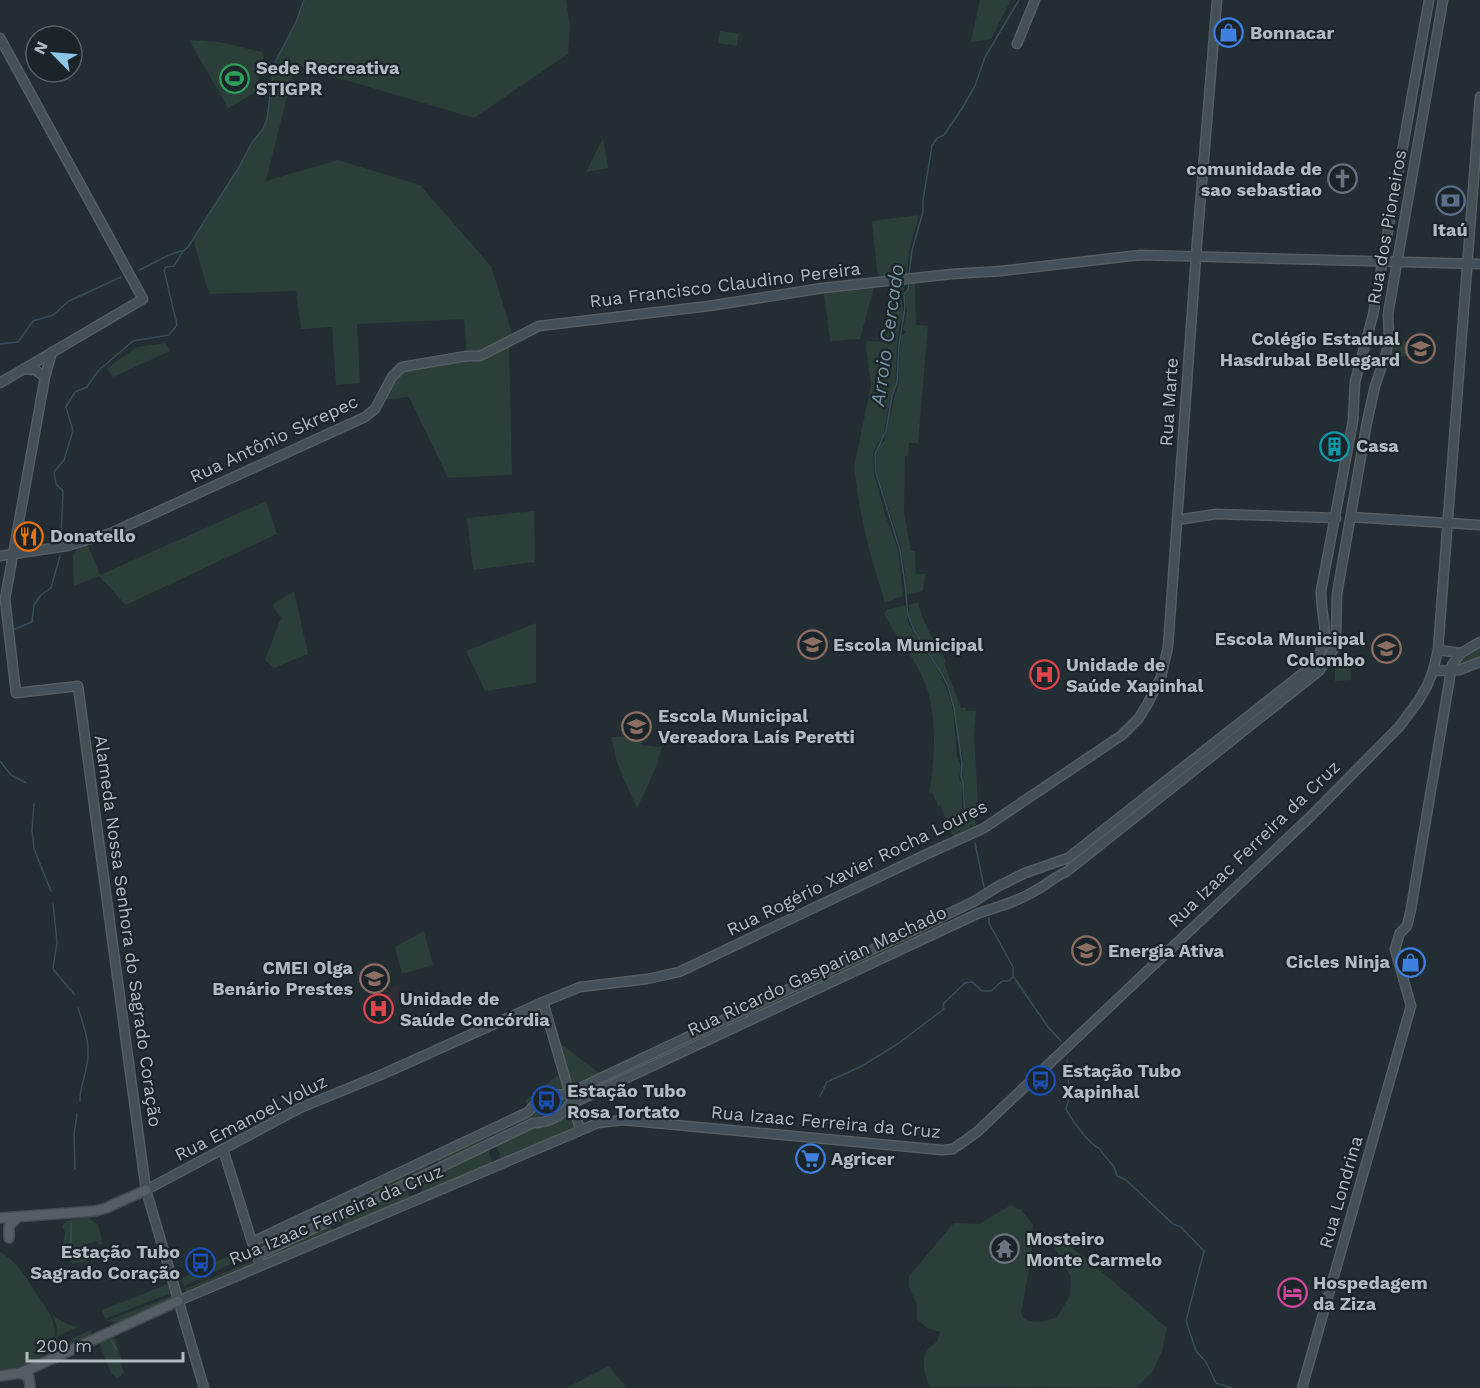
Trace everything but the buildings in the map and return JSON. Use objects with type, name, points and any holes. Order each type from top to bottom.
[{"type":"main road","name":"Rua Emanoel Voluz","points":[[0,1218],[95,1211],[146,1190]]},
{"type":"main road","points":[[9,1238],[9,1226],[18,1216]]},
{"type":"main road","name":"Rua Izaac Ferreira da Cruz","points":[[0,1376],[20,1373],[178,1301]]},
{"type":"main road","points":[[20,1373],[28,1377],[30,1388]]},
{"type":"street","points":[[1017,44],[1035,0]]},
{"type":"street","name":"Rua Marte","points":[[1073,769],[1122,735],[1139,718],[1161,677],[1168,647],[1217,0]]},
{"type":"street","name":"Rua dos Pioneiros","points":[[1326,634],[1321,606],[1322,591],[1353,421],[1358,365],[1373,315],[1429,0]]},
{"type":"street","name":"Rua dos Pioneiros","points":[[1336,636],[1337,594],[1367,422],[1389,337],[1388,316],[1443,0]]},
{"type":"street","points":[[0,38],[143,299],[0,383]]},
{"type":"street","name":"Rua Izaac Ferreira da Cruz","points":[[178,1301],[598,1123],[623,1120],[942,1150],[953,1149],[977,1132],[1310,817],[1399,726],[1419,700],[1433,671],[1438,650],[1480,97]]},
{"type":"street","name":"Rua Francisco Claudino Pereira","points":[[539,326],[709,306],[823,288],[1140,255],[1480,264]]},
{"type":"street","name":"Rua Antônio Skrepec","points":[[0,556],[67,546],[111,532],[369,415],[378,405],[392,377],[406,365],[480,356],[539,326]]},
{"type":"street","points":[[13,554],[45,377],[52,352]]},
{"type":"street","points":[[23,369],[35,370],[45,377]]},
{"type":"street","points":[[1177,520],[1216,514],[1336,518]]},
{"type":"street","points":[[1351,517],[1480,525]]},
{"type":"street","name":"Alameda Nossa Senhora do Sagrado Coração","points":[[13,554],[5,599],[16,693],[78,686],[146,1190],[204,1388]]},
{"type":"street","name":"Rua Ricardo Gasparian Machado","points":[[223,1149],[252,1242],[528,1112],[533,1105],[556,1094],[569,1093],[973,902],[1006,882],[1068,858],[1312,666],[1321,653],[1326,634]]},
{"type":"street","name":"Rua Ricardo Gasparian Machado","points":[[260,1266],[257,1255],[533,1123],[543,1123],[564,1113],[572,1104],[979,913],[1006,905],[1035,891],[1074,866],[1318,671],[1333,650],[1336,636]]},
{"type":"street","points":[[1451,671],[1454,661],[1461,653],[1480,642]]},
{"type":"street","points":[[1438,650],[1461,653]]},
{"type":"street","points":[[1433,671],[1451,671],[1480,662]]},
{"type":"street","name":"Rua Londrina","points":[[1302,1388],[1411,1006],[1395,949],[1400,933],[1407,927],[1411,909],[1451,671]]},
{"type":"street","name":"Rua Rogério Xavier Rocha Loures","points":[[647,979],[679,972],[984,828],[1073,769]]},
{"type":"street","name":"Rua Emanoel Voluz","points":[[146,1190],[300,1108],[383,1074],[543,1002],[580,987],[647,979]]},
{"type":"street","points":[[543,1002],[580,1129]]},
{"type":"street","points":[[588,1084],[592,1095]]},
{"type":"street","points":[[429,1158],[435,1164],[433,1171]]},
{"type":"street","points":[[371,1185],[369,1191],[373,1199]]},
{"type":"shaded area","name":"Unidade de Saúde Concórdia","points":[[399,984],[403,1001],[372,1018],[367,999],[391,992],[390,987]]},
{"type":"green space","points":[[304,0],[566,0],[570,26],[568,54],[474,118],[295,65],[266,181],[338,160],[420,185],[491,266],[514,339],[490,351],[467,356],[464,319],[357,324],[360,383],[336,385],[332,327],[301,329],[296,291],[209,294],[193,239],[251,144],[263,129],[267,119],[274,64],[296,22]]},
{"type":"green space","points":[[980,0],[1011,0],[991,39],[971,42]]},
{"type":"green space","points":[[720,31],[739,34],[737,46],[718,43]]},
{"type":"green space","name":"Sede Recreativa STIGPR","points":[[189,40],[219,42],[262,52],[264,55],[255,93],[228,108]]},
{"type":"green space","points":[[603,138],[608,168],[586,172]]},
{"type":"green space","points":[[919,215],[909,250],[907,275],[881,278],[877,272],[872,221]]},
{"type":"green space","points":[[915,282],[916,325],[928,326],[918,443],[909,443],[908,456],[905,456],[904,513],[911,551],[915,551],[916,574],[925,574],[923,591],[906,595],[905,571],[900,544],[878,476],[876,458],[878,447],[884,441],[898,387],[901,336],[906,332],[903,329],[907,310],[905,294],[909,291],[910,283]]},
{"type":"green space","points":[[907,283],[901,294],[903,317],[897,344],[895,389],[891,396],[883,436],[873,453],[874,474],[898,549],[903,596],[885,603],[868,546],[854,467],[871,385],[867,341],[884,342],[896,284]]},
{"type":"green space","points":[[874,287],[860,339],[830,341],[824,293]]},
{"type":"green space","points":[[1392,341],[1417,342],[1417,356],[1392,356]]},
{"type":"green space","points":[[166,343],[170,351],[113,377],[107,368],[137,347]]},
{"type":"green space","points":[[509,345],[512,475],[448,478],[409,397],[382,400],[402,368]]},
{"type":"green space","points":[[266,501],[277,534],[126,605],[99,576],[74,586],[73,555],[77,549],[88,545],[100,575]]},
{"type":"green space","points":[[534,511],[535,562],[473,570],[467,518]]},
{"type":"green space","points":[[294,591],[308,654],[274,668],[265,660],[281,618],[272,605]]},
{"type":"green space","points":[[918,602],[926,625],[946,661],[944,663],[961,708],[965,707],[966,711],[976,711],[974,735],[978,802],[976,803],[977,812],[973,818],[977,825],[972,827],[966,816],[963,761],[950,689],[909,616],[909,605]]},
{"type":"green space","points":[[906,605],[908,622],[942,677],[953,710],[957,757],[961,765],[959,779],[962,783],[962,816],[971,828],[953,836],[940,805],[938,806],[932,792],[929,793],[934,746],[930,698],[915,663],[884,614],[888,609]]},
{"type":"green space","points":[[536,623],[536,683],[485,691],[466,651]]},
{"type":"green space","points":[[1480,646],[1480,659],[1455,666],[1455,661]]},
{"type":"green space","points":[[1335,663],[1350,663],[1351,680],[1335,681]]},
{"type":"green space","points":[[611,737],[641,737],[641,745],[662,747],[657,765],[637,809],[617,763]]},
{"type":"green space","points":[[945,920],[945,924],[921,934],[913,941],[839,975],[840,970],[872,953]]},
{"type":"green space","points":[[424,931],[433,965],[402,974],[395,947]]},
{"type":"green space","points":[[833,973],[833,979],[674,1052],[673,1047]]},
{"type":"green space","points":[[556,1040],[599,1073],[571,1085]]},
{"type":"green space","points":[[667,1049],[667,1053],[644,1067],[594,1091],[595,1085]]},
{"type":"green space","points":[[558,1075],[562,1088],[527,1104],[525,1101]]},
{"type":"green space","points":[[574,1092],[576,1099],[437,1166],[439,1162],[435,1158]]},
{"type":"green space","points":[[571,1112],[575,1127],[501,1159],[496,1143]]},
{"type":"green space","points":[[489,1150],[492,1162],[423,1191],[420,1183]]},
{"type":"green space","points":[[427,1162],[428,1170],[375,1196],[373,1194],[372,1188]]},
{"type":"green space","points":[[406,1187],[410,1198],[343,1226],[341,1219]]},
{"type":"green space","points":[[366,1191],[364,1195],[367,1200],[184,1286],[182,1278]]},
{"type":"green space","points":[[1011,1205],[1021,1210],[1033,1224],[1031,1260],[1021,1312],[1023,1318],[1032,1322],[1040,1322],[1057,1317],[1070,1296],[1071,1277],[1049,1238],[1049,1232],[1087,1259],[1167,1328],[1162,1351],[1153,1371],[1136,1388],[930,1387],[924,1368],[925,1356],[931,1346],[937,1342],[940,1332],[927,1328],[917,1319],[917,1305],[909,1287],[909,1276],[954,1223],[979,1224]]},
{"type":"green space","points":[[87,1217],[98,1225],[103,1244],[99,1245],[96,1241],[87,1244],[89,1254],[87,1262],[72,1264],[62,1249],[65,1232],[62,1227],[69,1220]]},
{"type":"green space","points":[[330,1224],[333,1232],[264,1261],[262,1255]]},
{"type":"green space","points":[[0,1252],[19,1268],[46,1307],[53,1321],[54,1336],[46,1353],[38,1359],[19,1367],[0,1370]]},
{"type":"green space","points":[[252,1261],[254,1266],[187,1294],[185,1289]]},
{"type":"green space","points":[[171,1283],[173,1292],[105,1319],[102,1310]]},
{"type":"green space","points":[[174,1295],[175,1301],[123,1323],[106,1321]]},
{"type":"green space","points":[[53,1316],[78,1327],[56,1339],[57,1327]]},
{"type":"green space","points":[[90,1330],[92,1334],[89,1338],[61,1350],[65,1342]]},
{"type":"green space","points":[[114,1337],[124,1372],[118,1379],[111,1373],[99,1342]]},
{"type":"green space","points":[[609,1366],[627,1388],[566,1388]]},
{"type":"waterway","points":[[61,538],[63,491],[56,484],[54,472],[64,460],[73,431],[66,407],[75,392],[87,387],[98,371],[133,341],[169,335],[177,325],[164,270],[166,267],[174,266],[188,247],[251,144],[263,129],[267,119],[274,64],[296,22],[304,0]]},
{"type":"waterway","name":"Arroio Cercado","points":[[909,275],[912,250],[923,212],[932,146],[937,138],[944,135],[961,110],[975,86],[985,57],[1019,0]]},
{"type":"waterway","points":[[139,270],[182,251]]},
{"type":"waterway","points":[[0,344],[18,342],[33,321],[53,315],[69,301],[121,277]]},
{"type":"waterway","name":"Arroio Cercado","points":[[909,283],[908,290],[904,294],[905,307],[899,345],[897,382],[892,396],[886,431],[875,454],[876,473],[900,550],[908,615],[914,630],[948,686],[954,708],[962,764],[965,817],[970,824]]},
{"type":"waterway","points":[[15,629],[32,622],[34,605],[41,595],[51,588],[60,556]]},
{"type":"waterway","points":[[0,761],[11,775],[26,783]]},
{"type":"waterway","points":[[34,804],[32,830],[34,849],[51,891]]},
{"type":"waterway","name":"Arroio Cercado","points":[[975,843],[984,887]]},
{"type":"waterway","points":[[53,904],[57,942],[53,969],[74,994]]},
{"type":"waterway","name":"Arroio Cercado","points":[[989,918],[989,923],[1013,967],[1013,976],[1048,1027],[1061,1041]]},
{"type":"waterway","points":[[820,1096],[827,1082],[862,1066],[899,1043],[944,1009],[944,1003],[965,983],[972,982],[982,991],[991,991],[1002,981],[1009,981],[1013,976]]},
{"type":"waterway","points":[[78,1008],[88,1049],[80,1101]]},
{"type":"waterway","name":"Arroio Cercado","points":[[1067,1060],[1069,1091],[1066,1109],[1076,1126],[1090,1142],[1100,1149],[1117,1176],[1126,1180],[1173,1224],[1181,1227],[1204,1251],[1186,1321],[1196,1351],[1206,1362],[1216,1383],[1232,1388]]},
{"type":"waterway","points":[[75,1169],[74,1135],[77,1114]]},
{"type":"waterway","points":[[71,1223],[71,1251]]},
{"type":"waterway","points":[[111,1340],[116,1349]]},
{"type":"place","name":"Bonnacar","points":[[1229,33]]},
{"type":"place","name":"Sede Recreativa STIGPR","points":[[235,78]]},
{"type":"place","name":"comunidade de sao sebastiao","points":[[1343,179]]},
{"type":"place","name":"Itaú","points":[[1450,201]]},
{"type":"place","name":"Colégio Estadual Hasdrubal Bellegard","points":[[1421,349]]},
{"type":"place","name":"Casa","points":[[1335,446]]},
{"type":"place","name":"Donatello","points":[[29,536]]},
{"type":"place","name":"Escola Municipal","points":[[812,645]]},
{"type":"place","name":"Escola Municipal Colombo","points":[[1386,649]]},
{"type":"place","name":"Unidade de Saúde Xapinhal","points":[[1045,675]]},
{"type":"place","name":"Escola Municipal Vereadora Laís Peretti","points":[[637,726]]},
{"type":"place","name":"Energia Ativa","points":[[1087,951]]},
{"type":"place","name":"Cicles Ninja","points":[[1411,962]]},
{"type":"place","name":"CMEI Olga Benário Prestes","points":[[374,978]]},
{"type":"place","name":"Unidade de Saúde Concórdia","points":[[379,1009]]},
{"type":"place","name":"Estação Tubo Xapinhal","points":[[1041,1081]]},
{"type":"place","name":"Estação Tubo Rosa Tortato","points":[[546,1101]]},
{"type":"place","name":"Agricer","points":[[810,1159]]},
{"type":"place","name":"Mosteiro Monte Carmelo","points":[[1005,1249]]},
{"type":"place","name":"Estação Tubo Sagrado Coração","points":[[201,1262]]},
{"type":"place","name":"Hospedagem da Ziza","points":[[1292,1293]]}]
